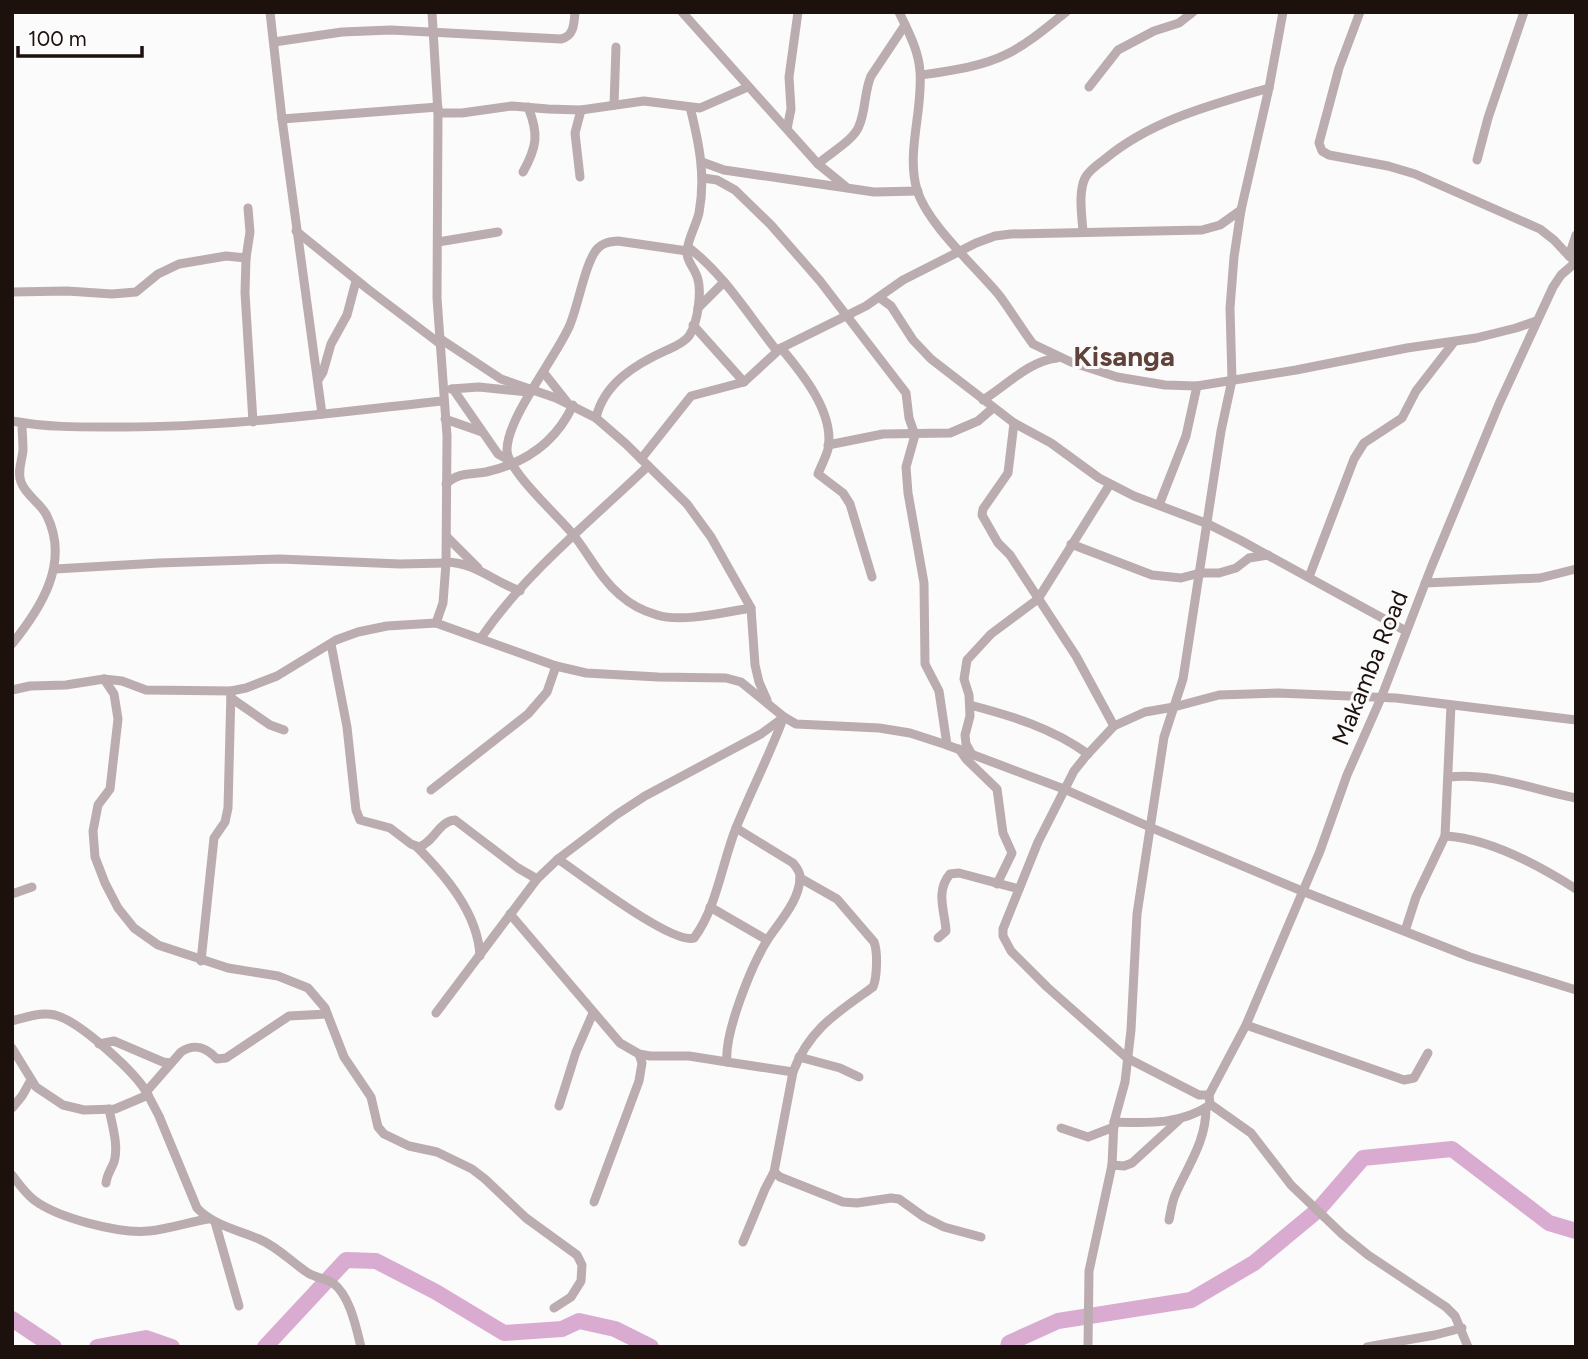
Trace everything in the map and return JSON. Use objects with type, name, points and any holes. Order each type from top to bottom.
[{"type":"street","points":[[270,12],[296,231],[322,414]]},
{"type":"street","points":[[432,12],[438,110],[437,298],[446,394],[447,537],[443,603],[436,623]]},
{"type":"street","points":[[274,42],[342,32],[391,30],[561,39],[572,33],[575,12]]},
{"type":"street","points":[[682,12],[818,164],[845,186]]},
{"type":"street","points":[[788,129],[791,109],[789,77],[798,12]]},
{"type":"street","points":[[899,12],[915,48],[921,75],[913,170],[918,191],[927,209],[998,295],[1033,344],[1059,357],[1116,377],[1165,385],[1197,386],[1406,348],[1454,342],[1536,321]]},
{"type":"street","points":[[921,75],[1006,55],[1066,12]]},
{"type":"street","points":[[1089,87],[1118,50],[1154,31],[1179,23],[1193,12]]},
{"type":"street","points":[[1088,1347],[1089,1271],[1112,1165],[1114,1124],[1125,1082],[1133,1005],[1133,951],[1137,914],[1164,737],[1183,679],[1231,380],[1230,308],[1241,210],[1283,12]]},
{"type":"street","points":[[1360,12],[1331,94],[1319,143],[1322,151],[1329,155],[1388,166],[1437,182],[1540,229],[1572,259]]},
{"type":"street","points":[[1477,160],[1488,118],[1524,12]]},
{"type":"street","points":[[818,164],[854,135],[860,124],[871,76],[905,25]]},
{"type":"street","points":[[614,105],[615,47]]},
{"type":"street","points":[[282,119],[372,110],[438,110],[462,113],[512,106],[581,110],[644,101],[690,107],[709,105],[748,87]]},
{"type":"street","points":[[1083,232],[1082,193],[1085,178],[1112,153],[1151,129],[1192,111],[1269,88]]},
{"type":"street","points":[[523,172],[535,145],[536,132],[528,107]]},
{"type":"street","points":[[596,418],[600,406],[624,373],[681,343],[690,334],[693,325],[699,282],[688,258],[688,249],[698,214],[703,178],[690,107]]},
{"type":"street","points":[[580,177],[575,133],[581,110]]},
{"type":"street","points":[[702,162],[724,170],[874,192],[918,191]]},
{"type":"street","points":[[703,178],[717,180],[748,202],[820,281],[906,393],[909,418],[915,435],[906,467],[924,583],[925,664],[939,691],[947,745]]},
{"type":"street","points":[[248,208],[250,232],[245,293],[253,422]]},
{"type":"street","points":[[481,638],[496,615],[644,463],[653,441],[691,396],[744,382],[779,349],[880,298],[904,280],[995,236],[1202,230],[1220,225],[1241,210]]},
{"type":"street","points":[[296,231],[356,281],[439,341],[492,374],[532,392],[570,404],[596,418],[671,487],[695,515],[721,554],[751,608],[755,665],[768,702]]},
{"type":"street","points":[[438,242],[498,232]]},
{"type":"street","points":[[1572,259],[1576,235]]},
{"type":"street","points":[[510,462],[507,451],[513,426],[571,323],[590,262],[599,247],[607,242],[618,241],[688,249],[707,263],[724,282],[809,384],[819,401],[828,445],[818,474],[843,493],[850,504],[872,577]]},
{"type":"street","points":[[12,292],[66,291],[112,295],[136,292],[158,274],[179,264],[226,256],[246,258]]},
{"type":"street","name":"Makamba Road","points":[[1169,1220],[1175,1195],[1204,1134],[1208,1102],[1246,1025],[1320,851],[1347,775],[1381,698],[1425,583],[1536,321],[1572,259]]},
{"type":"street","points":[[318,380],[323,373],[331,344],[347,315],[356,281]]},
{"type":"street","points":[[697,309],[724,282]]},
{"type":"street","points":[[880,298],[891,306],[913,340],[931,359],[993,408],[1051,443],[1110,484],[1208,524],[1406,631]]},
{"type":"street","points":[[693,325],[744,382]]},
{"type":"street","points":[[1309,577],[1354,460],[1364,443],[1402,418],[1416,391],[1454,342]]},
{"type":"street","points":[[983,400],[1029,368],[1047,359],[1059,357]]},
{"type":"street","points":[[544,373],[570,404]]},
{"type":"street","points":[[1158,505],[1186,436],[1197,386]]},
{"type":"street","points":[[12,644],[38,607],[55,569],[54,533],[43,507],[20,480],[16,421],[46,428],[172,427],[322,414],[479,387],[532,392]]},
{"type":"street","points":[[446,394],[574,535],[589,559],[619,595],[639,609],[660,617],[677,618],[751,608]]},
{"type":"street","points":[[446,484],[460,474],[472,474],[510,462],[547,443],[562,427],[570,404]]},
{"type":"street","points":[[828,445],[883,435],[950,433],[978,421],[993,408]]},
{"type":"street","points":[[445,419],[482,432]]},
{"type":"street","points":[[1014,422],[1008,473],[983,509],[982,515],[998,543],[1010,555],[1076,656],[1114,726]]},
{"type":"street","points":[[12,482],[20,467]]},
{"type":"street","points":[[971,753],[965,735],[970,716],[964,679],[967,660],[991,634],[1038,599],[1110,484]]},
{"type":"street","points":[[447,537],[480,570]]},
{"type":"street","points":[[1070,544],[1153,575],[1181,578],[1200,573],[1230,571],[1249,558],[1268,555]]},
{"type":"street","points":[[55,569],[280,559],[400,564],[446,563],[466,564],[520,591]]},
{"type":"street","points":[[1425,583],[1540,578],[1576,569]]},
{"type":"street","points":[[12,690],[104,679],[122,681],[146,690],[231,695],[277,676],[350,634],[371,629],[436,623],[556,666],[607,675],[726,678],[741,682],[796,724],[900,731],[971,753],[1064,789],[1302,891],[1470,957],[1576,990]]},
{"type":"street","points":[[331,644],[347,727],[357,816],[363,822],[390,828],[416,846],[442,873],[460,899],[473,926],[480,956]]},
{"type":"street","points":[[431,790],[528,714],[547,692],[556,666]]},
{"type":"street","points":[[104,679],[114,694],[118,719],[110,789],[98,805],[93,831],[95,857],[114,900],[134,928],[159,945],[201,961],[246,972],[278,976],[308,988],[325,1008],[344,1057],[371,1097],[378,1127],[384,1135],[409,1146],[438,1152],[472,1170],[526,1218],[577,1255],[582,1265],[580,1281],[571,1297],[554,1308]]},
{"type":"street","points":[[1468,1347],[1462,1328],[1446,1307],[1368,1255],[1342,1234],[1291,1185],[1251,1133],[1199,1094],[1127,1058],[1047,986],[1006,943],[1003,929],[1038,842],[1064,789],[1088,754],[1114,726],[1144,712],[1195,700],[1240,694],[1353,695],[1576,720]]},
{"type":"street","points":[[231,695],[270,724],[284,730]]},
{"type":"street","points":[[201,961],[214,838],[225,822],[228,808],[231,695]]},
{"type":"street","points":[[970,705],[1010,715],[1055,733],[1088,754]]},
{"type":"street","points":[[1405,931],[1416,897],[1445,836],[1451,705]]},
{"type":"street","points":[[558,859],[648,920],[685,939],[694,938],[710,907],[736,828],[784,717]]},
{"type":"street","points":[[436,1013],[537,879],[558,859],[645,796],[761,734],[784,717]]},
{"type":"street","points":[[959,749],[966,760],[992,782],[999,796],[1001,825],[1012,853],[997,884]]},
{"type":"street","points":[[1449,777],[1466,775],[1487,778],[1576,798]]},
{"type":"street","points":[[416,846],[423,846],[447,821],[455,820],[537,879]]},
{"type":"street","points":[[727,1062],[727,1042],[757,958],[785,916],[800,878],[793,863],[736,828]]},
{"type":"street","points":[[1445,836],[1459,837],[1525,860],[1576,889]]},
{"type":"street","points":[[938,938],[946,931],[940,904],[944,884],[950,874],[959,873],[1019,889]]},
{"type":"street","points":[[743,1242],[774,1172],[793,1072],[799,1058],[814,1033],[825,1021],[875,984],[877,955],[874,942],[845,907],[829,893],[800,878]]},
{"type":"street","points":[[12,894],[32,887]]},
{"type":"street","points":[[710,907],[767,940]]},
{"type":"street","points":[[510,914],[620,1043],[639,1054],[688,1056],[793,1072]]},
{"type":"street","points":[[559,1105],[576,1052],[593,1013]]},
{"type":"street","points":[[12,1021],[39,1014],[52,1014],[68,1019],[84,1030],[141,1083],[159,1116],[197,1208],[212,1220],[262,1240],[311,1275],[327,1279],[336,1285],[345,1297],[360,1347]]},
{"type":"street","points":[[12,1048],[36,1087],[62,1105],[84,1110],[109,1110],[147,1093],[172,1063],[189,1048],[201,1047],[217,1059],[226,1058],[236,1054],[277,1022],[289,1016],[327,1014]]},
{"type":"street","points":[[1246,1025],[1404,1080],[1414,1079],[1428,1053]]},
{"type":"street","points":[[99,1044],[114,1041],[163,1062],[172,1063]]},
{"type":"street","points":[[594,1202],[639,1081],[642,1063],[639,1054]]},
{"type":"street","points":[[799,1058],[840,1068],[859,1077]]},
{"type":"street","points":[[12,1108],[31,1080]]},
{"type":"street","points":[[1112,1165],[1132,1164],[1179,1120],[1208,1102]]},
{"type":"street","points":[[106,1184],[115,1153],[109,1110]]},
{"type":"street","points":[[1061,1128],[1088,1137],[1114,1124],[1179,1120]]},
{"type":"street","points":[[774,1172],[780,1177],[843,1202],[899,1199],[944,1227],[981,1237]]},
{"type":"street","points":[[12,1175],[36,1202],[65,1215],[104,1226],[134,1232],[152,1231],[183,1222],[212,1220]]},
{"type":"street","points":[[212,1220],[239,1306]]},
{"type":"street","points":[[1367,1347],[1462,1328]]},
{"type":"waterway","points":[[1008,1347],[1009,1343],[1058,1321],[1191,1300],[1254,1263],[1318,1210],[1363,1158],[1452,1149],[1549,1223],[1576,1231]]},
{"type":"waterway","points":[[265,1347],[346,1260],[376,1261],[436,1292],[504,1333],[562,1329],[579,1321],[615,1329],[651,1347]]},
{"type":"waterway","points":[[12,1319],[54,1347]]},
{"type":"waterway","points":[[97,1347],[146,1338],[172,1347]]},
{"type":"district","name":"Kisanga","points":[[1124,356]]}]
